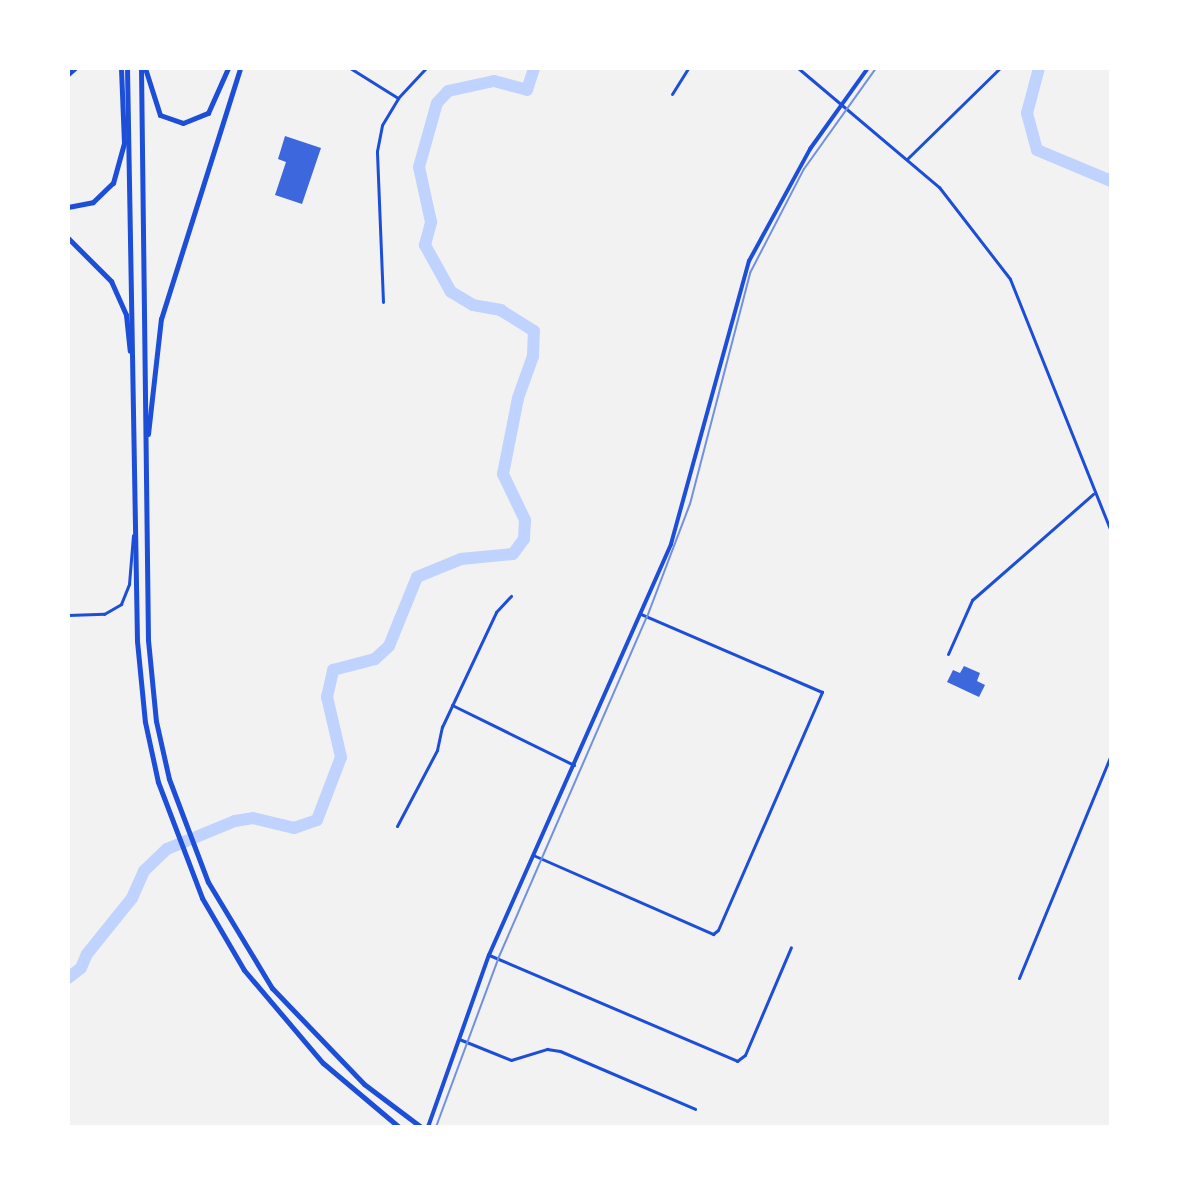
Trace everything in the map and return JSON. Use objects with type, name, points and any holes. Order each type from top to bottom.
[{"type":"main road","points":[[68,72],[75,68]]},
{"type":"main road","points":[[68,207],[93,202],[113,183],[124,143],[124,68]]},
{"type":"main road","points":[[124,68],[134,527],[141,694],[150,750],[170,819],[224,939],[262,995],[323,1063],[399,1127]]},
{"type":"main road","points":[[143,68],[160,115],[183,123],[208,113],[228,68]]},
{"type":"main road","points":[[143,68],[151,680],[161,748],[197,857],[235,933],[272,988],[328,1051],[421,1127]]},
{"type":"main road","points":[[148,434],[161,319],[240,68]]},
{"type":"main road","points":[[68,238],[105,271],[120,298],[133,391]]},
{"type":"street","points":[[350,68],[398,98]]},
{"type":"street","points":[[383,302],[377,151],[382,125],[398,98],[426,68]]},
{"type":"street","points":[[672,94],[688,68]]},
{"type":"street","points":[[798,68],[908,158],[948,198],[1010,279],[1093,494],[1111,532]]},
{"type":"street","points":[[428,1127],[489,955],[641,614],[680,515],[749,261],[779,199],[868,68]]},
{"type":"street","points":[[908,158],[1000,68]]},
{"type":"street","points":[[948,654],[972,600],[1093,494]]},
{"type":"street","points":[[1105,520],[1111,517]]},
{"type":"street","points":[[68,615],[104,614],[121,604],[129,584],[134,527]]},
{"type":"street","points":[[397,826],[437,750],[452,705],[496,612],[511,596]]},
{"type":"street","points":[[533,855],[713,934],[822,692],[641,614]]},
{"type":"street","points":[[452,705],[574,765]]},
{"type":"street","points":[[1019,978],[1111,755]]},
{"type":"street","points":[[489,955],[741,1060],[791,947]]},
{"type":"street","points":[[459,1039],[511,1060],[547,1049],[560,1051],[695,1109]]},
{"type":"building","points":[[285,136],[321,148],[302,204],[275,195],[286,162],[278,159]]},
{"type":"building","points":[[964,666],[980,673],[977,681],[985,685],[979,697],[947,682],[953,670],[960,673]]},
{"type":"waterway","points":[[68,978],[81,968],[87,954],[132,898],[144,871],[167,849],[235,821],[253,818],[294,828],[317,820],[341,757],[327,697],[333,670],[375,659],[389,646],[417,577],[461,559],[513,554],[524,539],[525,520],[503,474],[518,398],[533,356],[534,331],[501,310],[473,305],[451,292],[425,245],[431,222],[419,167],[437,103],[448,91],[494,81],[527,90],[534,68]]},
{"type":"waterway","points":[[1039,68],[1027,113],[1037,150],[1111,181]]},
{"type":"tram line","points":[[436,1127],[498,959],[647,617],[690,504],[750,273],[804,169],[876,68]]}]
